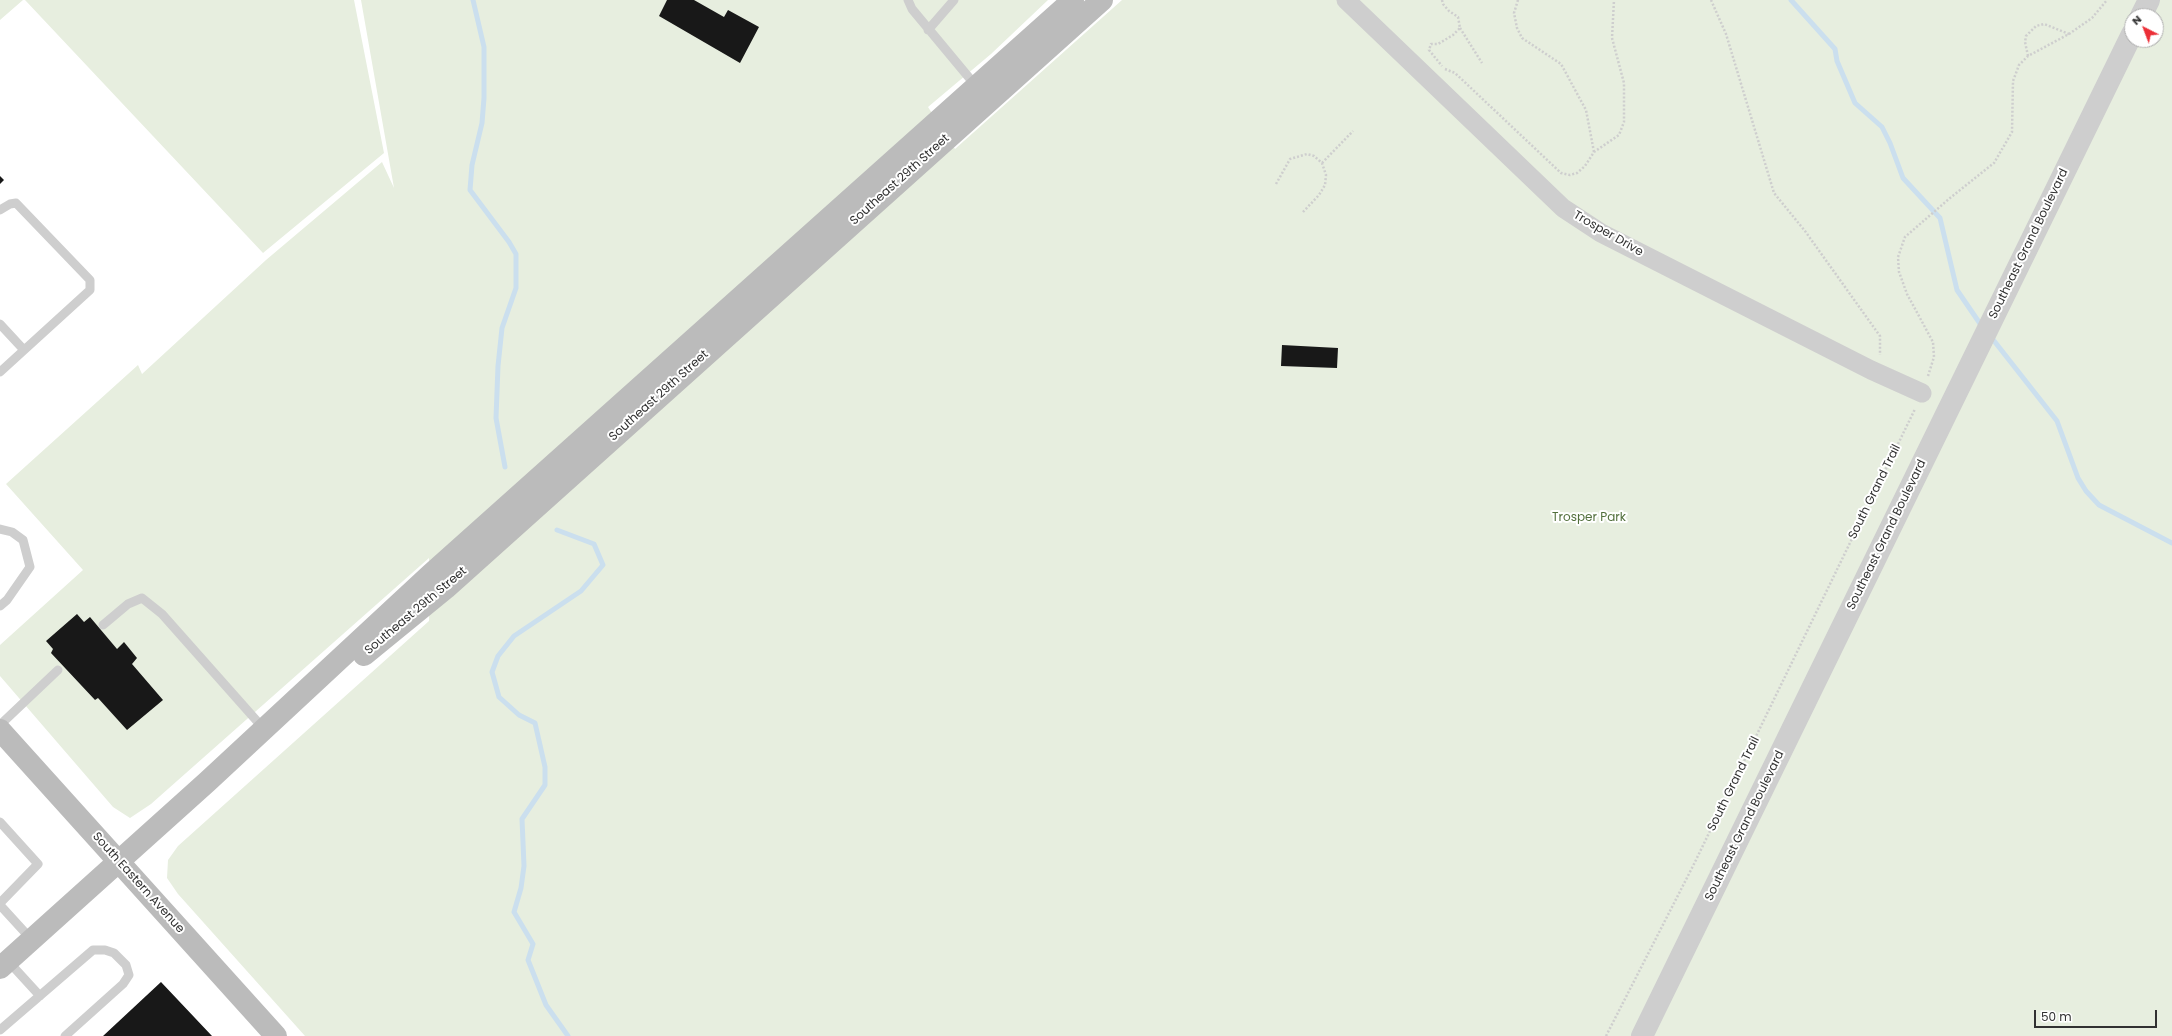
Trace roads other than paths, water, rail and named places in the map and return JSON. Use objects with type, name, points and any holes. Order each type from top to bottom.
[{"type":"main road","name":"Southeast 29th Street","points":[[207,782],[446,588],[983,94],[1073,0]]},
{"type":"main road","name":"Southeast 29th Street","points":[[4,964],[207,782],[431,574],[983,94],[1102,0]]},
{"type":"main road","name":"South Eastern Avenue","points":[[0,730],[276,1036]]},
{"type":"street","name":"Trosper Drive","points":[[1346,0],[1563,208],[1601,233],[1881,374],[1922,393]]},
{"type":"street","name":"Southeast Grand Boulevard","points":[[1642,1036],[2125,48]]},
{"type":"lane","points":[[908,0],[912,9],[928,30],[983,94]]},
{"type":"lane","points":[[928,30],[954,0]]},
{"type":"lane","points":[[0,210],[16,203],[90,280],[90,290],[0,372]]},
{"type":"lane","points":[[0,324],[24,350]]},
{"type":"lane","points":[[0,529],[12,532],[23,540],[30,567],[7,600],[0,606]]},
{"type":"lane","points":[[103,625],[128,604],[142,598],[162,614],[264,729]]},
{"type":"lane","points":[[0,725],[58,670]]},
{"type":"lane","points":[[0,822],[38,864],[0,904],[31,940]]},
{"type":"lane","points":[[0,1030],[93,950],[105,950],[114,953],[126,965],[129,975],[123,984],[65,1036]]},
{"type":"lane","points":[[4,964],[40,996]]},
{"type":"waterway","points":[[473,0],[484,47],[484,98],[482,123],[472,165],[470,190],[509,242],[516,254],[516,288],[502,328],[498,366],[496,418],[505,467]]},
{"type":"waterway","points":[[1791,0],[1835,49],[1837,61],[1855,103],[1882,127],[1890,143],[1903,178],[1940,218],[1957,290],[1983,328]]},
{"type":"waterway","points":[[1991,337],[2057,421],[2078,478],[2086,491],[2099,505],[2172,543]]},
{"type":"waterway","points":[[557,530],[594,544],[603,565],[581,591],[514,636],[498,656],[492,672],[499,697],[519,715],[535,723],[545,767],[545,785],[522,819],[524,866],[521,888],[514,912],[533,944],[528,960],[546,1005],[568,1036]]},
{"type":"park label","name":"Trosper Park","points":[[1589,518]]}]
